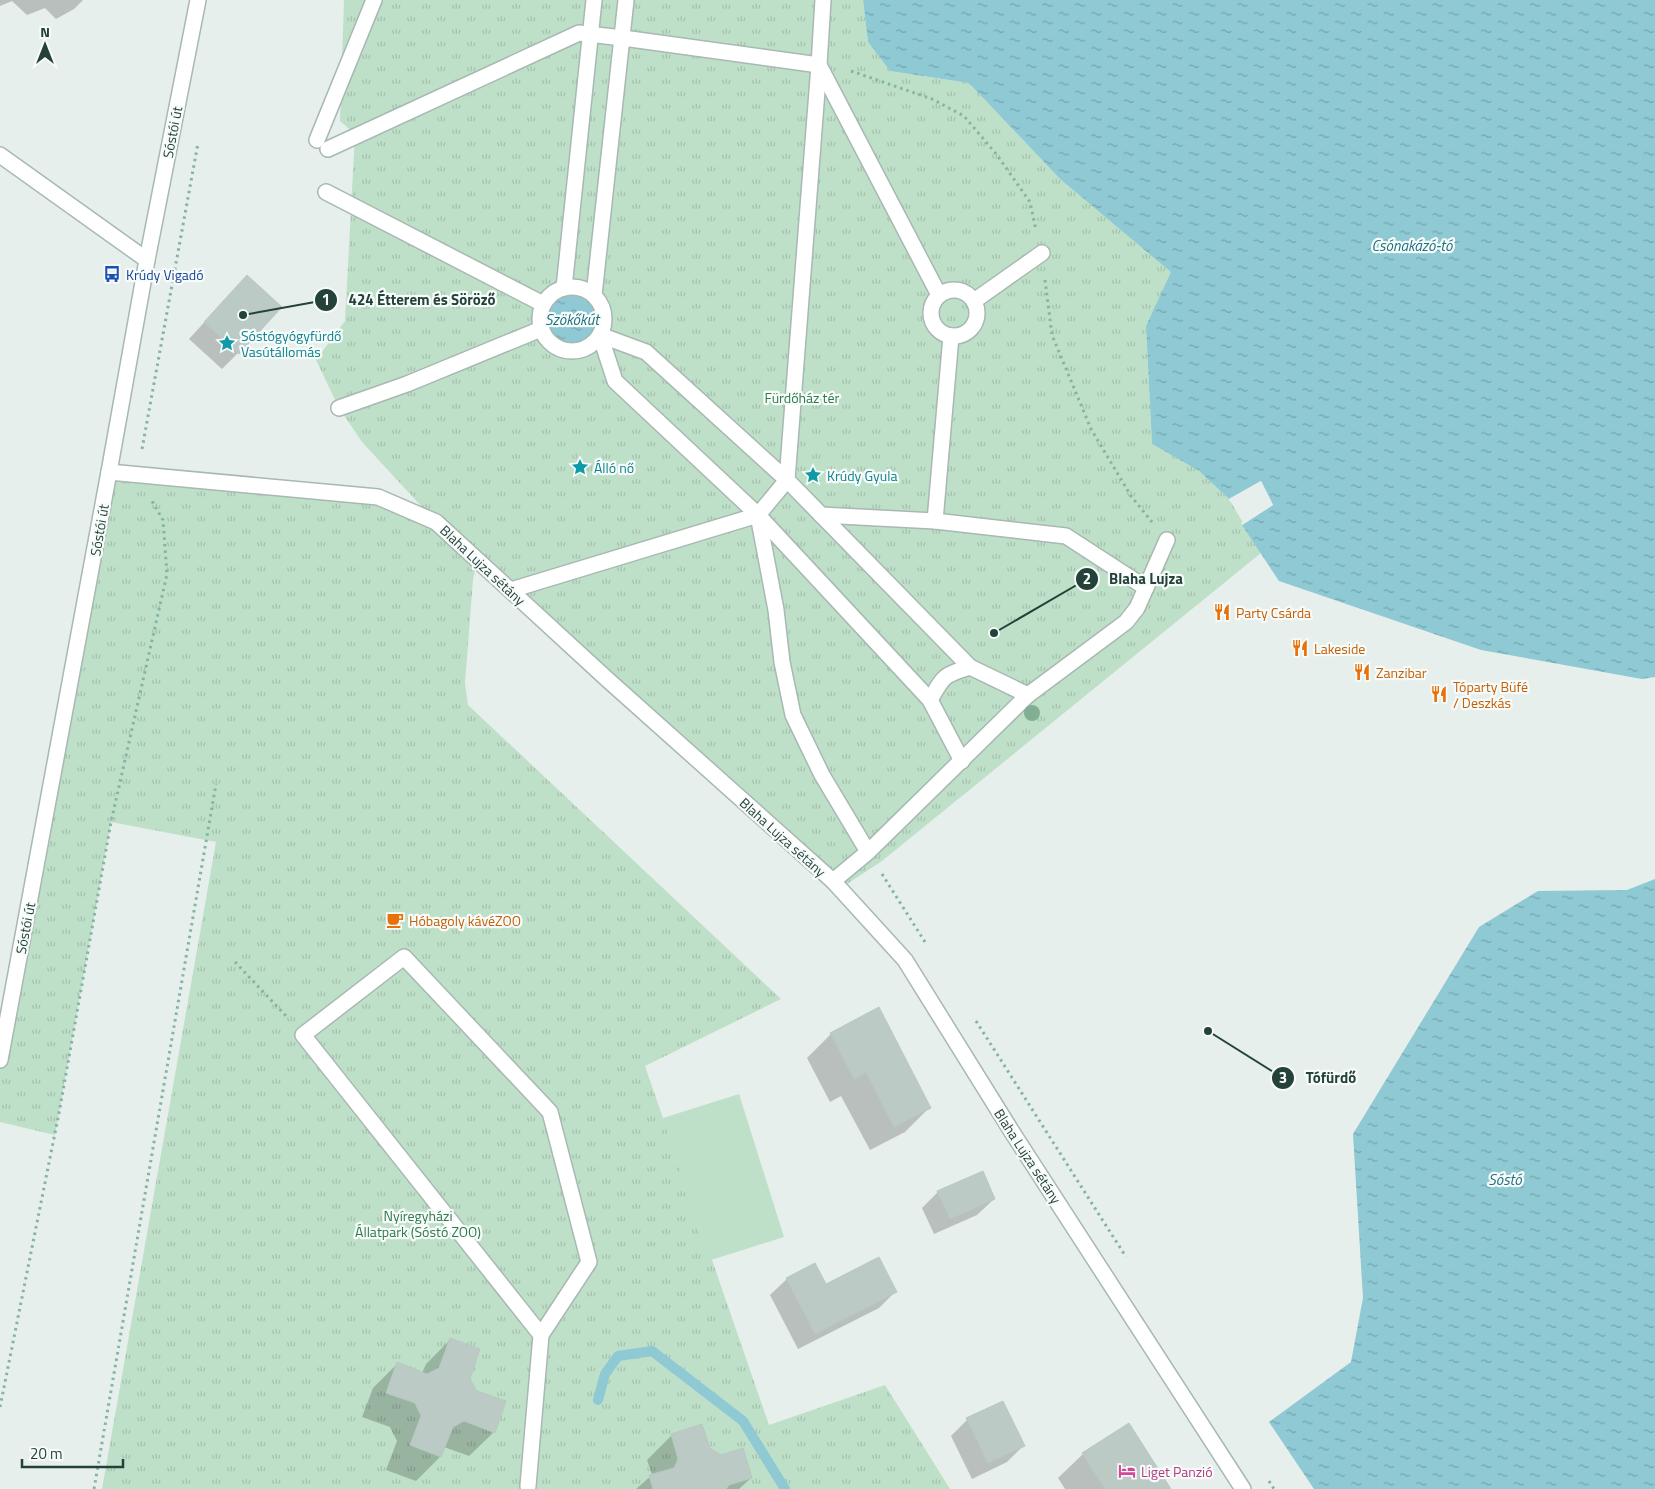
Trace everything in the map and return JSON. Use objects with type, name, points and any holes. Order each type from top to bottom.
[{"type":"street","name":"Sóstói út","points":[[0,1060],[110,472],[147,260],[198,0]]},
{"type":"street","points":[[374,0],[322,145],[579,33],[819,65]]},
{"type":"street","points":[[564,288],[592,34],[594,0]]},
{"type":"street","points":[[594,296],[626,0]]},
{"type":"street","points":[[511,590],[758,515],[787,480],[823,0]]},
{"type":"street","points":[[819,65],[939,295]]},
{"type":"street","points":[[0,155],[147,260]]},
{"type":"street","points":[[326,192],[544,304]]},
{"type":"street","points":[[974,300],[1042,253]]},
{"type":"street","points":[[575,286],[585,289],[594,296],[601,304],[604,325],[594,344],[584,349],[569,351],[554,346],[546,339],[541,329],[539,318],[541,308],[546,299],[554,292],[575,286]]},
{"type":"street","points":[[954,289],[968,294],[974,300],[977,315],[971,329],[958,336],[951,336],[937,330],[932,324],[930,308],[933,300],[945,291],[954,289]]},
{"type":"street","points":[[340,408],[407,384],[541,329]]},
{"type":"street","points":[[600,335],[646,352],[787,480],[970,667],[1028,696]]},
{"type":"street","points":[[600,335],[616,381],[758,515],[930,700],[962,761]]},
{"type":"street","points":[[935,521],[951,336]]},
{"type":"street","name":"Blaha Lujza sétány","points":[[110,472],[378,497],[436,522],[608,680],[833,881],[905,960],[1012,1132],[1243,1489]]},
{"type":"street","points":[[758,515],[776,610],[782,662],[793,715],[822,775],[868,852]]},
{"type":"street","points":[[820,515],[935,521],[1066,536],[1146,588]]},
{"type":"street","points":[[833,881],[868,852],[1028,696],[1126,622],[1137,608],[1167,540]]},
{"type":"street","points":[[930,700],[941,681],[950,673],[970,667]]},
{"type":"street","points":[[526,1488],[541,1335],[589,1262],[550,1112],[404,957],[303,1035],[541,1335]]},
{"type":"path","points":[[0,1407],[59,1113],[111,822],[167,574],[163,520],[137,474],[199,139]]},
{"type":"path","points":[[94,1489],[216,784]]},
{"type":"path","points":[[868,852],[926,944]]},
{"type":"path","points":[[235,962],[303,1035]]},
{"type":"path","points":[[974,1019],[1129,1263]]},
{"type":"path","points":[[1268,1481],[1274,1489]]},
{"type":"green space","points":[[344,0],[863,0],[868,42],[890,71],[969,83],[1060,179],[1172,272],[1146,326],[1152,444],[1199,471],[1229,499],[1261,553],[882,861],[847,884],[477,560],[473,580],[465,683],[468,705],[781,999],[645,1066],[769,1425],[885,1385],[950,1489],[102,1489],[216,842],[111,822],[55,1135],[0,1122],[0,1062],[109,472],[378,497],[435,521],[362,442],[339,408],[316,360],[345,321],[355,134],[340,121]]},
{"type":"green space","points":[[739,1094],[784,1237],[708,1261],[663,1118]]},
{"type":"water","name":"Csónakázó-tó","points":[[863,0],[1655,0],[1655,677],[1642,679],[1481,650],[1279,581],[1242,525],[1273,505],[1261,481],[1229,499],[1199,471],[1152,444],[1146,326],[1171,272],[1060,179],[969,83],[890,71],[868,42]]},
{"type":"water","name":"Szökőkút","points":[[567,295],[577,295],[589,302],[596,314],[596,324],[589,336],[577,343],[567,343],[559,339],[552,332],[548,324],[548,314],[552,306],[559,299]]},
{"type":"water","name":"Sóstó","points":[[1655,879],[1655,1489],[1314,1489],[1269,1422],[1351,1362],[1363,1298],[1353,1134],[1479,927],[1538,891],[1627,890]]},
{"type":"pier","points":[[1261,481],[1273,505],[1242,525],[1241,523],[1270,504],[1260,484],[1230,502],[1229,499]]},
{"type":"building","points":[[247,275],[282,307],[239,354],[204,322]]},
{"type":"building","points":[[879,1007],[931,1108],[894,1127],[866,1072],[854,1079],[830,1033]]},
{"type":"building","points":[[983,1171],[995,1199],[950,1219],[937,1191]]},
{"type":"building","points":[[879,1257],[897,1292],[815,1334],[786,1278],[815,1263],[826,1284]]},
{"type":"building","points":[[450,1338],[480,1349],[470,1379],[477,1391],[506,1401],[495,1433],[464,1421],[453,1427],[441,1457],[410,1445],[421,1416],[415,1403],[386,1393],[397,1362],[427,1374],[439,1368]]},
{"type":"building","points":[[1003,1401],[1025,1446],[988,1463],[966,1418]]},
{"type":"building","name":"Liget Panzió","points":[[1129,1423],[1171,1489],[1105,1489],[1082,1453]]},
{"type":"building","points":[[702,1424],[710,1448],[721,1455],[743,1448],[752,1478],[729,1485],[726,1489],[653,1489],[649,1475],[674,1468],[678,1459],[671,1434]]},
{"type":"waterway","points":[[598,1400],[605,1374],[618,1356],[652,1351],[743,1421],[785,1489]]},
{"type":"place","name":"Krúdy Vigadó","points":[[112,274]]},
{"type":"place","name":"424 Étterem és Söröző","points":[[243,315]]},
{"type":"place","name":"Sóstógyógyfürdő Vasútállomás","points":[[227,343]]},
{"type":"place","name":"Álló nő","points":[[580,467]]},
{"type":"place","name":"Krúdy Gyula","points":[[813,475]]},
{"type":"place","name":"Party Csárda","points":[[1222,612]]},
{"type":"place","name":"Blaha Lujza","points":[[994,633]]},
{"type":"place","name":"Lakeside","points":[[1300,648]]},
{"type":"place","name":"Zanzibar","points":[[1362,672]]},
{"type":"place","name":"Tóparty Büfé / Deszkás","points":[[1439,694]]},
{"type":"place","name":"Hóbagoly kávéZOO","points":[[395,920]]},
{"type":"place","name":"Tófürdő","points":[[1208,1031]]},
{"type":"place","name":"Liget Panzió","points":[[1127,1471]]},
{"type":"park label","name":"Fürdőház tér","points":[[802,397]]},
{"type":"park label","name":"Nyíregyházi Állatpark (Sóstó ZOO)","points":[[418,1224]]}]
